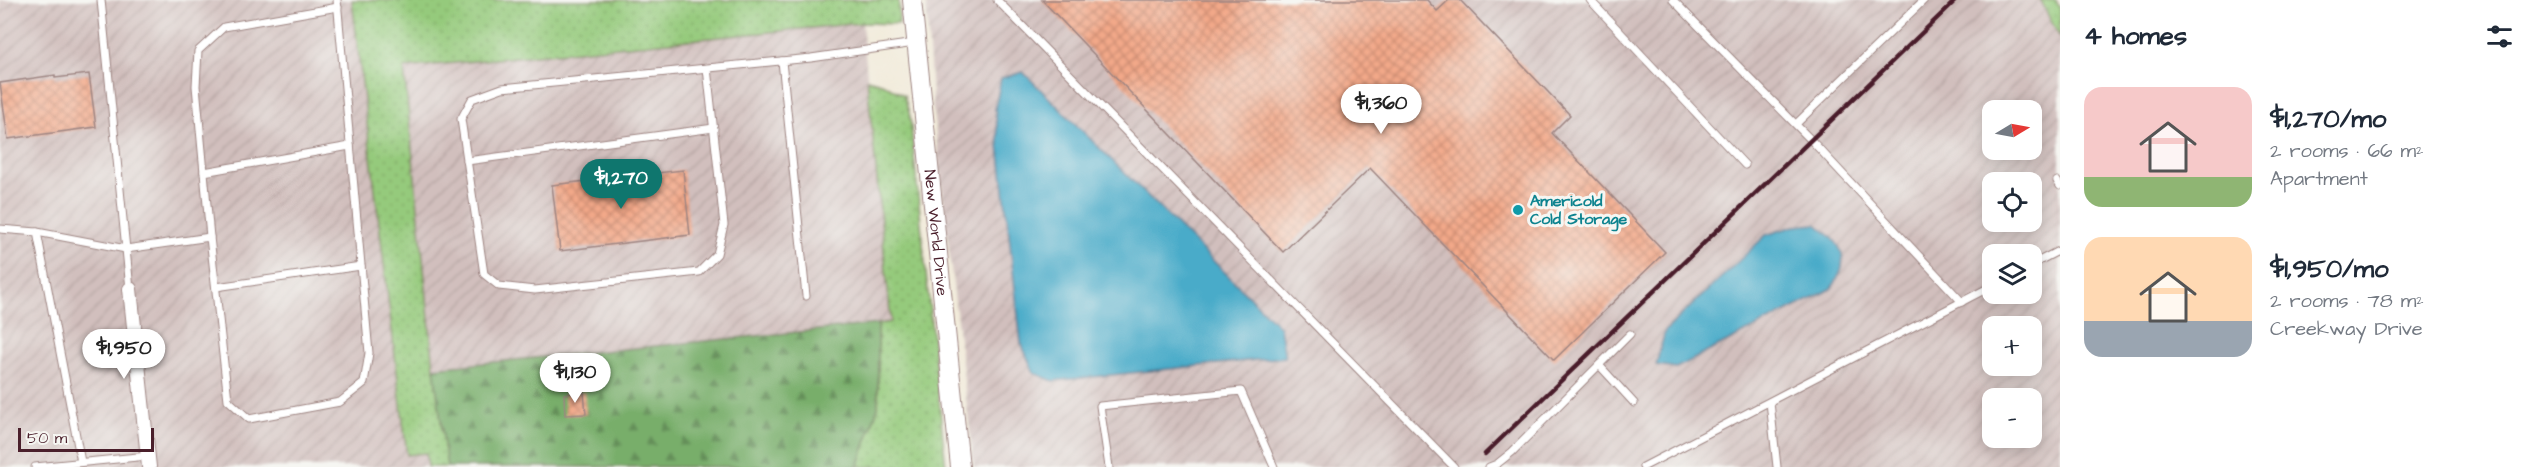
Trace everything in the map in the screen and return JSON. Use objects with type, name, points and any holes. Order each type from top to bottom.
[{"type":"street","name":"New World Drive","points":[[912,0],[960,467]]},
{"type":"street","points":[[129,289],[148,461]]},
{"type":"lane","points":[[101,0],[129,289]]},
{"type":"lane","points":[[997,0],[1454,467]]},
{"type":"lane","points":[[1590,0],[1745,165]]},
{"type":"lane","points":[[1673,0],[1796,124],[1962,302]]},
{"type":"lane","points":[[1796,124],[1924,0]]},
{"type":"lane","points":[[338,3],[350,146],[369,353],[364,383],[340,402],[249,418],[228,400],[196,86],[198,51],[224,27],[338,3]]},
{"type":"lane","points":[[707,68],[724,225],[717,254],[699,272],[535,290],[499,286],[484,274],[461,119],[472,99],[502,88],[707,68],[782,61],[915,43]]},
{"type":"lane","points":[[782,61],[806,296]]},
{"type":"lane","points":[[467,162],[714,128]]},
{"type":"lane","points":[[204,172],[350,146]]},
{"type":"lane","points":[[0,229],[37,232],[126,249],[210,237]]},
{"type":"lane","points":[[37,232],[81,462]]},
{"type":"lane","points":[[2042,259],[2060,250]]},
{"type":"lane","points":[[216,287],[361,266]]},
{"type":"lane","points":[[1642,467],[1982,291]]},
{"type":"lane","points":[[1489,467],[1497,464],[1512,452],[1630,334]]},
{"type":"lane","points":[[1599,366],[1635,403]]},
{"type":"lane","points":[[1108,467],[1101,406],[1241,391],[1274,467]]},
{"type":"lane","points":[[1770,402],[1777,467]]},
{"type":"lane","points":[[35,467],[81,462],[148,461]]},
{"type":"shaded area","points":[[0,0],[352,0],[407,454],[427,453],[428,467],[0,467]]},
{"type":"shaded area","points":[[926,0],[2040,0],[2060,38],[2060,467],[974,467],[933,110]]},
{"type":"shaded area","points":[[862,23],[891,323],[434,368],[404,68]]},
{"type":"green space","points":[[352,0],[899,0],[899,24],[862,23],[404,68],[434,368],[447,467],[428,467],[426,453],[407,455]]},
{"type":"green space","points":[[2040,0],[2056,0],[2060,9],[2060,38]]},
{"type":"green space","points":[[867,79],[882,83],[904,95],[910,116],[946,467],[858,467],[878,407],[878,324],[891,322]]},
{"type":"green space","points":[[878,324],[878,407],[858,467],[447,467],[434,368]]},
{"type":"water","points":[[1023,72],[1280,327],[1285,357],[1053,381],[1034,373],[1021,343],[995,109],[1001,78]]},
{"type":"water","points":[[1816,224],[1832,238],[1842,252],[1842,269],[1831,289],[1676,368],[1656,365],[1665,331],[1766,235],[1794,226]]},
{"type":"building","name":"Americold Cold Storage","points":[[1042,0],[1427,0],[1437,11],[1449,0],[1460,0],[1570,115],[1552,133],[1665,252],[1554,360],[1370,168],[1283,252]]},
{"type":"building","points":[[89,74],[96,127],[8,139],[0,83],[55,75],[55,78]]},
{"type":"building","points":[[683,170],[690,235],[560,251],[552,185]]},
{"type":"building","points":[[584,392],[586,414],[565,415],[564,394]]},
{"type":"railway","points":[[1485,454],[1956,0]]},
{"type":"place","name":"Americold Cold Storage","points":[[1518,210]]}]
